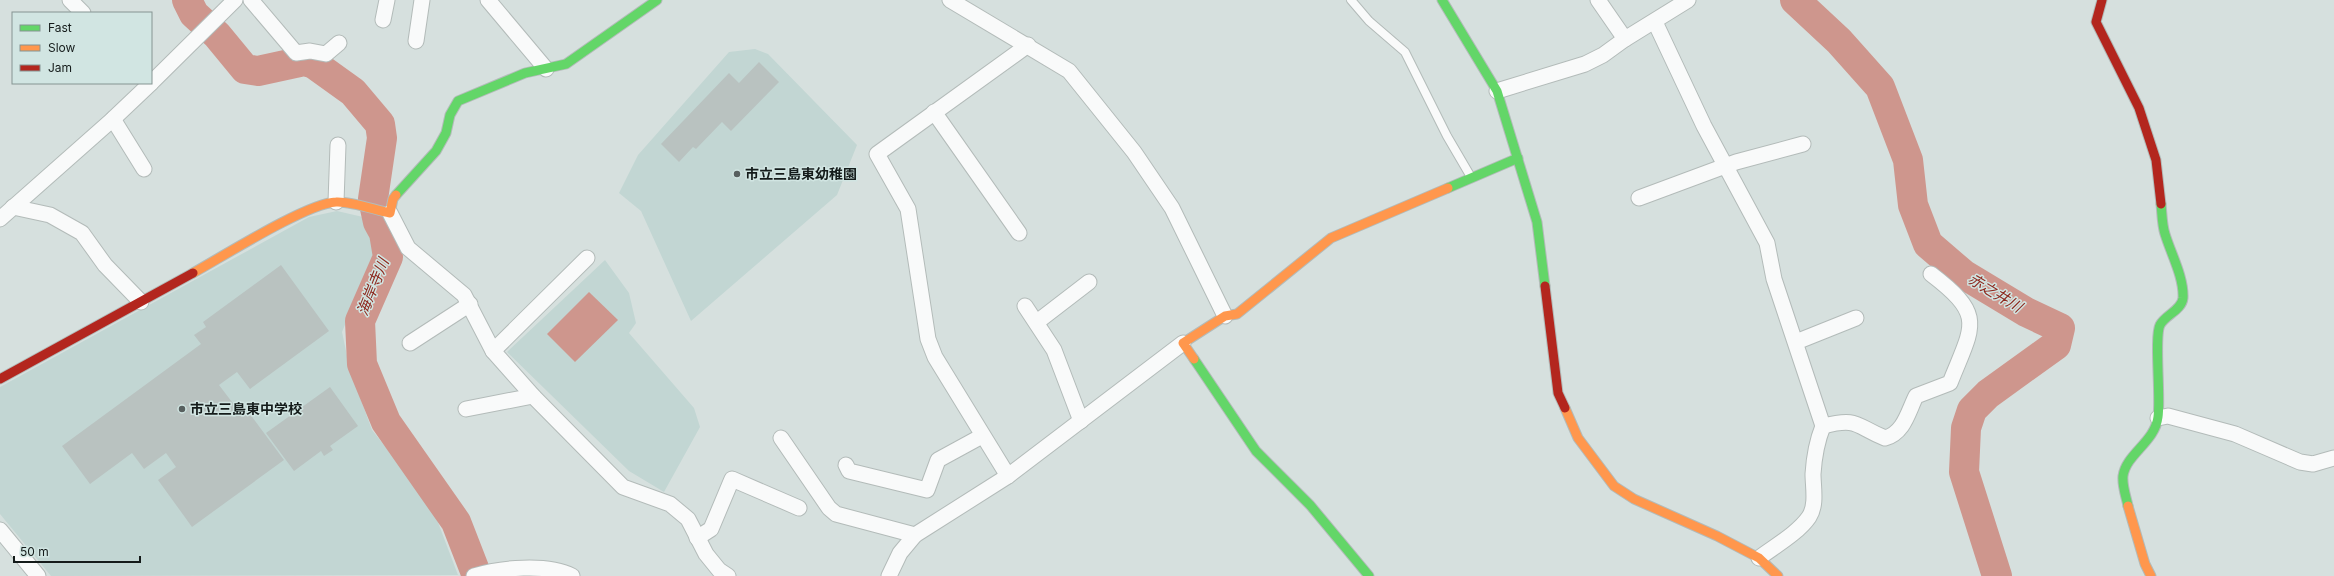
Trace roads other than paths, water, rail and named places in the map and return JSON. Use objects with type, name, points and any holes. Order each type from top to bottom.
[{"type":"street","points":[[70,0],[82,12]]},
{"type":"street","points":[[152,81],[235,0]]},
{"type":"street","points":[[251,0],[296,53],[310,51],[326,54],[339,43]]},
{"type":"street","points":[[383,20],[387,0]]},
{"type":"street","points":[[416,41],[422,0]]},
{"type":"street","points":[[488,0],[546,69]]},
{"type":"street","points":[[951,0],[1069,71],[1134,152],[1172,208],[1225,316]]},
{"type":"street","points":[[1442,0],[1497,91],[1518,158],[1537,222],[1558,393],[1578,438],[1614,486],[1634,499],[1717,536],[1759,558],[1778,576]]},
{"type":"street","points":[[1598,0],[1625,39]]},
{"type":"street","points":[[1497,91],[1585,64],[1603,56],[1625,39],[1655,22],[1688,0]]},
{"type":"street","points":[[2102,0],[2096,22],[2141,115],[2156,160],[2164,232],[2182,281],[2182,303],[2160,324],[2158,334],[2160,386],[2158,418],[2151,437],[2129,462],[2123,475],[2124,489],[2130,517],[2145,564],[2151,576]]},
{"type":"street","points":[[386,212],[393,199],[436,151],[446,133],[450,115],[458,101],[526,73],[566,64],[650,2]]},
{"type":"street","points":[[1655,22],[1704,126],[1767,243],[1774,279],[1824,426],[1818,439],[1813,473],[1812,508],[1809,517],[1793,533],[1759,558]]},
{"type":"street","points":[[1008,476],[982,436],[935,357],[928,339],[908,209],[877,154],[1028,45]]},
{"type":"street","points":[[0,219],[113,119],[149,84]]},
{"type":"street","points":[[934,112],[1019,233]]},
{"type":"street","points":[[113,119],[144,169]]},
{"type":"street","points":[[1639,198],[1727,168],[1736,162],[1803,144]]},
{"type":"street","points":[[336,202],[338,145]]},
{"type":"street","points":[[889,576],[900,553],[915,535],[1008,476],[1183,343],[1225,316],[1237,314],[1331,238],[1518,158]]},
{"type":"street","points":[[0,379],[295,217],[320,206],[336,202],[386,212],[408,248],[464,295],[493,351],[533,396],[623,487],[670,504],[688,518],[706,554],[719,570],[728,576]]},
{"type":"street","points":[[13,207],[50,215],[82,233],[105,265],[141,302]]},
{"type":"street","points":[[493,351],[587,258]]},
{"type":"street","points":[[1824,426],[1844,421],[1856,423],[1885,438],[1894,436],[1902,427],[1916,396],[1950,383],[1971,330],[1967,306],[1953,291],[1931,274]]},
{"type":"street","points":[[1037,322],[1089,282]]},
{"type":"street","points":[[410,343],[470,304]]},
{"type":"street","points":[[1025,306],[1037,322],[1054,350],[1081,421]]},
{"type":"street","points":[[1796,342],[1856,318]]},
{"type":"street","points":[[1183,343],[1256,451],[1310,505],[1368,576]]},
{"type":"street","points":[[466,409],[533,396]]},
{"type":"street","points":[[2158,418],[2168,416],[2235,434],[2300,462],[2313,464],[2334,458]]},
{"type":"street","points":[[846,465],[849,471],[927,490],[938,460],[982,436]]},
{"type":"street","points":[[781,438],[829,508],[836,514],[915,535]]},
{"type":"street","points":[[697,538],[711,529],[732,479],[799,508]]},
{"type":"street","points":[[0,530],[34,575]]},
{"type":"street","points":[[479,574],[529,568],[572,576]]},
{"type":"lane","points":[[1351,0],[1369,21],[1405,52],[1448,136],[1472,178]]},
{"type":"waterway","name":"海岸寺川","points":[[187,0],[194,14],[217,35],[245,69],[258,71],[304,61],[314,64],[353,92],[380,124],[382,138],[373,199],[378,222],[384,233],[388,257],[360,321],[362,364],[386,422],[456,522],[477,576]]},
{"type":"waterway","name":"赤之井川","points":[[1795,0],[1839,41],[1880,87],[1908,160],[1913,205],[1928,244],[1963,274],[2026,312],[2060,328],[2056,345],[1988,394],[1972,410],[1966,428],[1964,472],[1997,576]]},
{"type":"place","name":"市立三島東幼稚園","points":[[737,174]]},
{"type":"place","name":"市立三島東中学校","points":[[182,409]]}]
